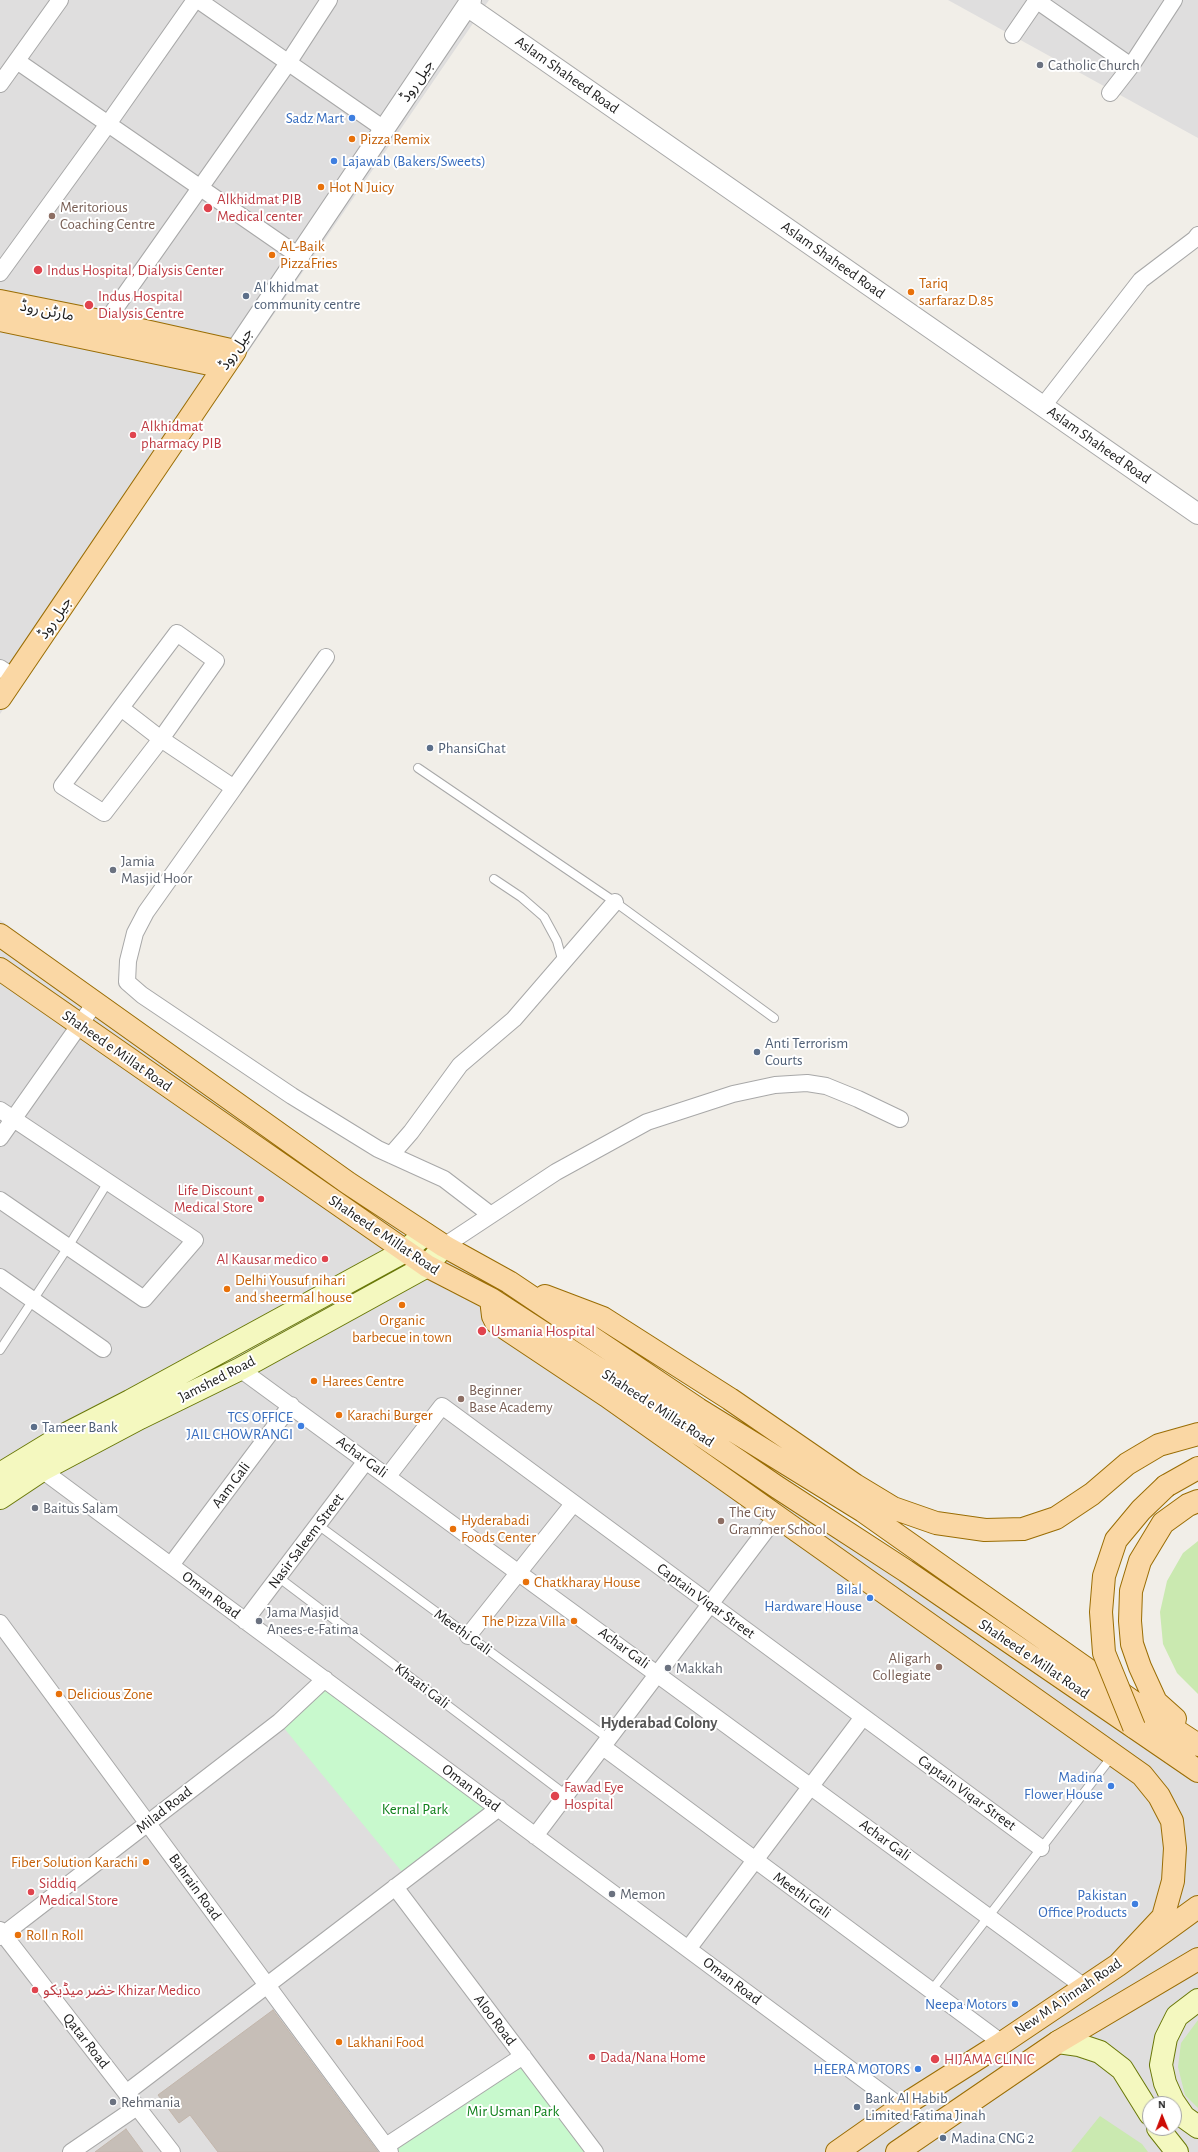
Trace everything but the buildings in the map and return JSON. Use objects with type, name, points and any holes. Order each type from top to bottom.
[{"type":"main road","name":"مارٹن روڈ","points":[[0,302],[100,331],[230,359]]},
{"type":"main road","name":"مارٹن روڈ","points":[[0,320],[100,331]]},
{"type":"main road","name":"جیل روڈ","points":[[0,698],[7,673],[230,359]]},
{"type":"main road","name":"Shaheed e Millat Road","points":[[0,935],[348,1184],[425,1234],[435,1257]]},
{"type":"main road","name":"Shaheed e Millat Road","points":[[0,969],[405,1251],[435,1257],[491,1299],[705,1438],[1198,1771]]},
{"type":"main road","name":"Jamshed Road","points":[[0,1474],[64,1435],[130,1401],[405,1251],[425,1234]]},
{"type":"main road","name":"Jamshed Road","points":[[0,1498],[42,1470],[140,1418],[240,1369],[435,1257]]},
{"type":"main road","points":[[435,1257],[509,1282],[603,1318],[730,1399],[855,1485],[893,1508],[936,1523],[985,1530],[1023,1529],[1056,1518],[1092,1494],[1127,1464],[1159,1445],[1198,1434]]},
{"type":"main road","points":[[509,1282],[698,1409],[863,1511],[1198,1745]]},
{"type":"main road","points":[[491,1299],[493,1316],[496,1322],[607,1396],[1142,1775],[1159,1796],[1172,1821],[1175,1848],[1173,1881],[1163,1917],[1118,1964]]},
{"type":"main road","points":[[1134,1728],[1104,1653],[1101,1612],[1104,1576],[1116,1540],[1141,1510],[1166,1486],[1198,1468]]},
{"type":"main road","points":[[1198,1501],[1163,1523],[1150,1542],[1140,1561],[1131,1591],[1130,1621],[1132,1644],[1140,1667],[1156,1702],[1179,1722],[1198,1735]]},
{"type":"main road","points":[[1178,1919],[1198,1896]]},
{"type":"main road","name":"New M A Jinnah Road","points":[[837,2152],[900,2107],[1002,2043],[1083,1986],[1118,1964],[1178,1919],[1198,1907]]},
{"type":"main road","name":"New M A Jinnah Road","points":[[897,2152],[1058,2042],[1198,1959]]},
{"type":"main road","points":[[1198,2000],[1177,2016],[1166,2038],[1161,2065],[1165,2083],[1172,2101],[1184,2117],[1198,2127]]},
{"type":"main road","points":[[1058,2042],[1079,2045],[1100,2052],[1122,2069],[1142,2101]]},
{"type":"main road","points":[[1164,2136],[1177,2152]]},
{"type":"street","points":[[0,84],[60,0]]},
{"type":"street","points":[[0,273],[108,124],[195,0]]},
{"type":"street","points":[[198,0],[384,129]]},
{"type":"street","points":[[100,331],[199,187],[288,63],[329,0]]},
{"type":"street","points":[[1013,35],[1037,0],[1131,66]]},
{"type":"street","points":[[1110,93],[1131,66],[1174,0]]},
{"type":"street","name":"جیل روڈ","points":[[230,359],[469,3]]},
{"type":"street","name":"Aslam Shaheed Road","points":[[469,3],[1198,514]]},
{"type":"street","points":[[17,62],[299,256]]},
{"type":"street","points":[[1043,406],[1141,280],[1195,239],[1198,235]]},
{"type":"street","points":[[177,634],[216,661],[161,739],[104,813],[62,786],[177,634]]},
{"type":"street","points":[[326,657],[146,912],[135,932],[128,961],[127,982],[142,995],[292,1096],[391,1155],[444,1179],[491,1215]]},
{"type":"street","points":[[121,708],[161,739],[234,788]]},
{"type":"street","points":[[391,1155],[411,1132],[460,1065],[514,1018],[564,963],[615,902]]},
{"type":"street","points":[[0,1138],[95,1003]]},
{"type":"street","points":[[435,1257],[491,1215],[556,1172],[648,1122],[733,1094],[775,1084],[807,1082],[826,1086],[900,1119]]},
{"type":"street","points":[[0,1110],[195,1240],[144,1299],[0,1200]]},
{"type":"street","points":[[0,1277],[103,1349]]},
{"type":"street","name":"Achar Gali","points":[[240,1369],[658,1673],[1083,1986]]},
{"type":"street","name":"Aam Gali","points":[[171,1565],[291,1405]]},
{"type":"street","name":"Captain Viqar Street","points":[[388,1476],[442,1406],[1041,1848]]},
{"type":"street","name":"Nasir Saleem Street","points":[[245,1621],[366,1461]]},
{"type":"street","name":"Oman Road","points":[[42,1470],[688,1948],[900,2107]]},
{"type":"street","points":[[468,1636],[518,1571],[574,1504]]},
{"type":"street","points":[[535,1836],[776,1517]]},
{"type":"street","name":"Bahrain Road","points":[[0,1623],[388,2149]]},
{"type":"street","name":"Milad Road","points":[[1,1934],[279,1722],[325,1679]]},
{"type":"street","points":[[688,1948],[863,1717]]},
{"type":"street","name":"Meethi Gali","points":[[606,1743],[755,1860],[1002,2043]]},
{"type":"street","points":[[126,2093],[499,1808]]},
{"type":"street","name":"Aloo Road","points":[[395,1887],[595,2152]]},
{"type":"street","name":"Qatar Road","points":[[1,1934],[172,2152]]},
{"type":"street","points":[[388,2149],[523,2056]]},
{"type":"street","points":[[71,2152],[137,2107]]},
{"type":"lane","points":[[418,768],[615,902],[774,1018]]},
{"type":"lane","points":[[494,879],[521,897],[544,917],[557,941],[564,963]]},
{"type":"lane","points":[[0,1350],[68,1247],[108,1182]]},
{"type":"lane","name":"Meethi Gali","points":[[318,1525],[468,1636],[606,1743]]},
{"type":"lane","name":"Khaati Gali","points":[[278,1577],[566,1795]]},
{"type":"lane","points":[[931,1991],[1113,1755]]},
{"type":"shaded area","points":[[0,0],[489,0],[0,714]]},
{"type":"shaded area","points":[[948,0],[1198,0],[1198,138]]},
{"type":"shaded area","points":[[0,920],[1042,1669],[1198,1768],[1198,2152],[0,2152]]},
{"type":"green space","points":[[1198,1541],[1198,1694],[1177,1673],[1163,1644],[1160,1612],[1167,1581],[1183,1553]]},
{"type":"green space","name":"Kernal Park","points":[[325,1679],[499,1808],[407,1878],[279,1722]]},
{"type":"green space","points":[[1198,2020],[1198,2108],[1185,2095],[1178,2067],[1181,2043]]},
{"type":"green space","name":"Mir Usman Park","points":[[523,2056],[595,2152],[390,2152]]},
{"type":"green space","points":[[1100,2116],[1142,2144],[1148,2152],[1071,2152]]},
{"type":"place","name":"Catholic Church","points":[[1040,65]]},
{"type":"place","name":"Sadz Mart","points":[[352,118]]},
{"type":"place","name":"Pizza Remix","points":[[352,139]]},
{"type":"place","name":"Lajawab (Bakers/Sweets)","points":[[334,161]]},
{"type":"place","name":"Hot N Juicy","points":[[321,187]]},
{"type":"place","name":"Alkhidmat PIB Medical center","points":[[208,208]]},
{"type":"place","name":"Meritorious Coaching Centre","points":[[52,216]]},
{"type":"place","name":"AL-Baik PizzaFries","points":[[272,255]]},
{"type":"place","name":"Indus Hospital, Dialysis Center","points":[[38,270]]},
{"type":"place","name":"Tariq sarfaraz D.85","points":[[911,292]]},
{"type":"place","name":"Al khidmat community centre","points":[[246,296]]},
{"type":"place","name":"Indus Hospital Dialysis Centre","points":[[89,305]]},
{"type":"place","name":"Alkhidmat pharmacy PIB","points":[[133,435]]},
{"type":"place","name":"PhansiGhat","points":[[430,748]]},
{"type":"place","name":"Jamia Masjid Hoor","points":[[113,870]]},
{"type":"place","name":"Anti Terrorism Courts","points":[[757,1052]]},
{"type":"place","name":"Life Discount Medical Store","points":[[261,1199]]},
{"type":"place","name":"Al Kausar medico","points":[[325,1259]]},
{"type":"place","name":"Delhi Yousuf nihari and sheermal house","points":[[227,1289]]},
{"type":"place","name":"Organic barbecue in town","points":[[402,1305]]},
{"type":"place","name":"Usmania Hospital","points":[[482,1331]]},
{"type":"place","name":"Harees Centre","points":[[314,1381]]},
{"type":"place","name":"Beginner Base Academy","points":[[461,1399]]},
{"type":"place","name":"Karachi Burger","points":[[339,1415]]},
{"type":"place","name":"TCS OFFICE JAIL CHOWRANGI","points":[[301,1426]]},
{"type":"place","name":"Tameer Bank","points":[[34,1427]]},
{"type":"place","name":"Baitus Salam","points":[[35,1508]]},
{"type":"place","name":"The City Grammer School","points":[[721,1521]]},
{"type":"place","name":"Hyderabadi Foods Center","points":[[453,1529]]},
{"type":"place","name":"Chatkharay House","points":[[526,1582]]},
{"type":"place","name":"Bilal Hardware House","points":[[870,1598]]},
{"type":"place","name":"Jama Masjid Anees-e-Fatima","points":[[259,1621]]},
{"type":"place","name":"The Pizza Villa","points":[[574,1621]]},
{"type":"place","name":"Aligarh Collegiate","points":[[939,1667]]},
{"type":"place","name":"Makkah","points":[[668,1668]]},
{"type":"place","name":"Delicious Zone","points":[[59,1694]]},
{"type":"place","name":"Madina Flower House","points":[[1111,1786]]},
{"type":"place","name":"Fawad Eye Hospital","points":[[555,1796]]},
{"type":"place","name":"Fiber Solution Karachi","points":[[146,1862]]},
{"type":"place","name":"Siddiq Medical Store","points":[[31,1892]]},
{"type":"place","name":"Memon","points":[[612,1894]]},
{"type":"place","name":"Pakistan Office Products","points":[[1135,1904]]},
{"type":"place","name":"Roll n Roll","points":[[18,1935]]},
{"type":"place","name":"خضر میڈیکو Khizar Medico","points":[[35,1990]]},
{"type":"place","name":"Neepa Motors","points":[[1015,2004]]},
{"type":"place","name":"Lakhani Food","points":[[339,2042]]},
{"type":"place","name":"Dada/Nana Home","points":[[592,2057]]},
{"type":"place","name":"HIJAMA CLINIC","points":[[935,2059]]},
{"type":"place","name":"HEERA MOTORS","points":[[918,2069]]},
{"type":"place","name":"Rehmania","points":[[113,2102]]},
{"type":"place","name":"Bank Al Habib Limited Fatima Jinah","points":[[857,2107]]},
{"type":"place","name":"Madina CNG 2","points":[[943,2138]]},
{"type":"district","name":"Hyderabad Colony","points":[[659,1723]]}]
